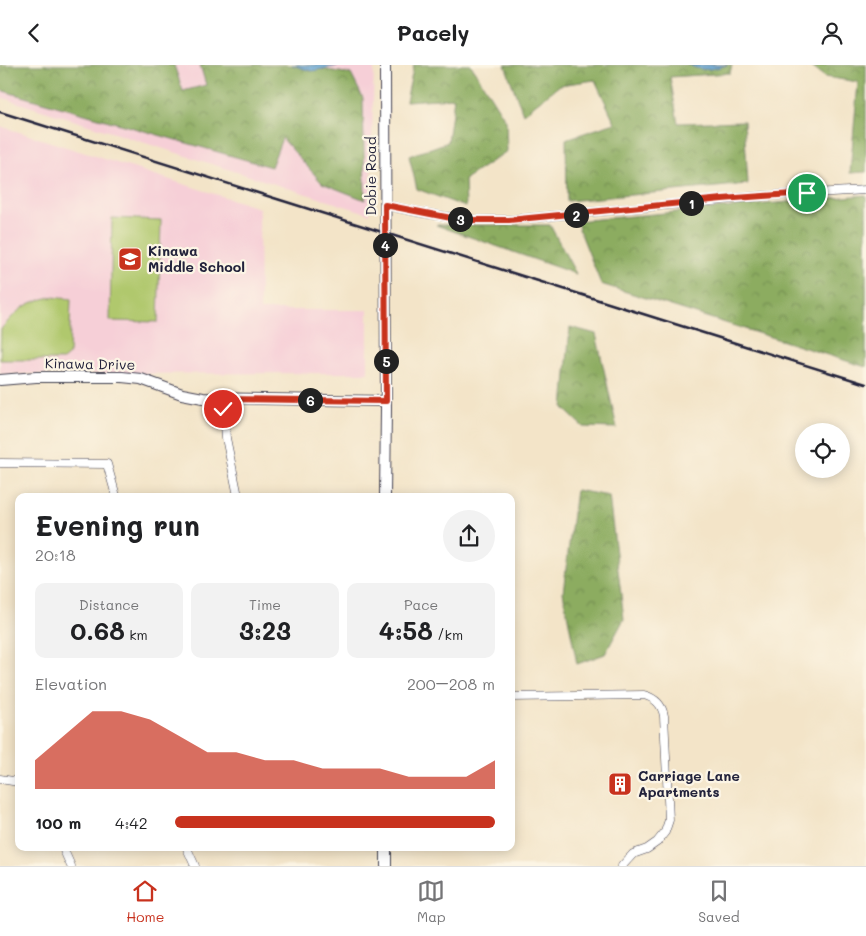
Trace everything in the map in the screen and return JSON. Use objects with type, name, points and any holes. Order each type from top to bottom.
[{"type":"street","name":"Dobie Road","points":[[385,68],[385,493]]},
{"type":"street","points":[[385,205],[451,218],[509,220],[763,196],[866,190]]},
{"type":"street","name":"Kinawa Drive","points":[[0,380],[36,377],[122,377],[141,379],[182,394],[223,399],[386,401]]},
{"type":"street","points":[[223,399],[226,437],[237,493]]},
{"type":"street","points":[[0,463],[107,464],[115,493]]},
{"type":"street","points":[[515,697],[644,695],[652,698],[660,705],[664,716],[669,820],[665,832],[657,842],[633,854],[622,866]]},
{"type":"street","points":[[0,779],[15,781]]},
{"type":"street","points":[[64,851],[71,866]]},
{"type":"street","points":[[188,851],[195,866]]},
{"type":"street","points":[[386,851],[386,866]]},
{"type":"shaded area","points":[[0,65],[374,65],[370,214],[0,97]]},
{"type":"shaded area","name":"Kinawa Middle School","points":[[0,126],[259,208],[260,310],[368,310],[368,373],[0,374]]},
{"type":"green space","points":[[0,65],[174,65],[183,91],[206,85],[200,65],[299,65],[351,74],[363,98],[365,200],[322,183],[282,138],[271,167],[0,90]]},
{"type":"green space","points":[[414,65],[471,65],[506,121],[507,151],[465,179],[466,207],[417,189],[409,156],[448,142],[454,98],[406,101]]},
{"type":"green space","points":[[505,65],[732,65],[730,73],[670,77],[678,123],[744,121],[748,184],[567,201],[566,139],[615,123],[595,80],[560,85],[523,114]]},
{"type":"green space","points":[[809,65],[866,65],[866,172],[850,173],[858,82],[825,77]]},
{"type":"green space","points":[[866,195],[866,367],[601,284],[576,221]]},
{"type":"green space","points":[[112,218],[161,220],[158,322],[110,321]]},
{"type":"green space","points":[[436,225],[550,225],[576,274]]},
{"type":"green space","points":[[52,297],[71,299],[69,355],[63,360],[0,360],[1,329],[23,307],[35,301]]},
{"type":"green space","points":[[570,327],[596,334],[617,428],[583,427],[563,408]]},
{"type":"green space","points":[[576,490],[609,496],[624,619],[605,654],[577,664],[563,592]]},
{"type":"water","points":[[292,65],[343,65],[312,71]]},
{"type":"water","points":[[689,65],[727,65],[703,69]]},
{"type":"railway","points":[[0,112],[866,384]]},
{"type":"place","name":"Kinawa Middle School","points":[[130,259]]},
{"type":"place","name":"Carriage Lane Apartments","points":[[620,784]]},
{"type":"route","points":[[223,409],[223,399],[386,401],[385,205],[451,218],[509,220],[548,218],[722,199],[807,193]]}]
